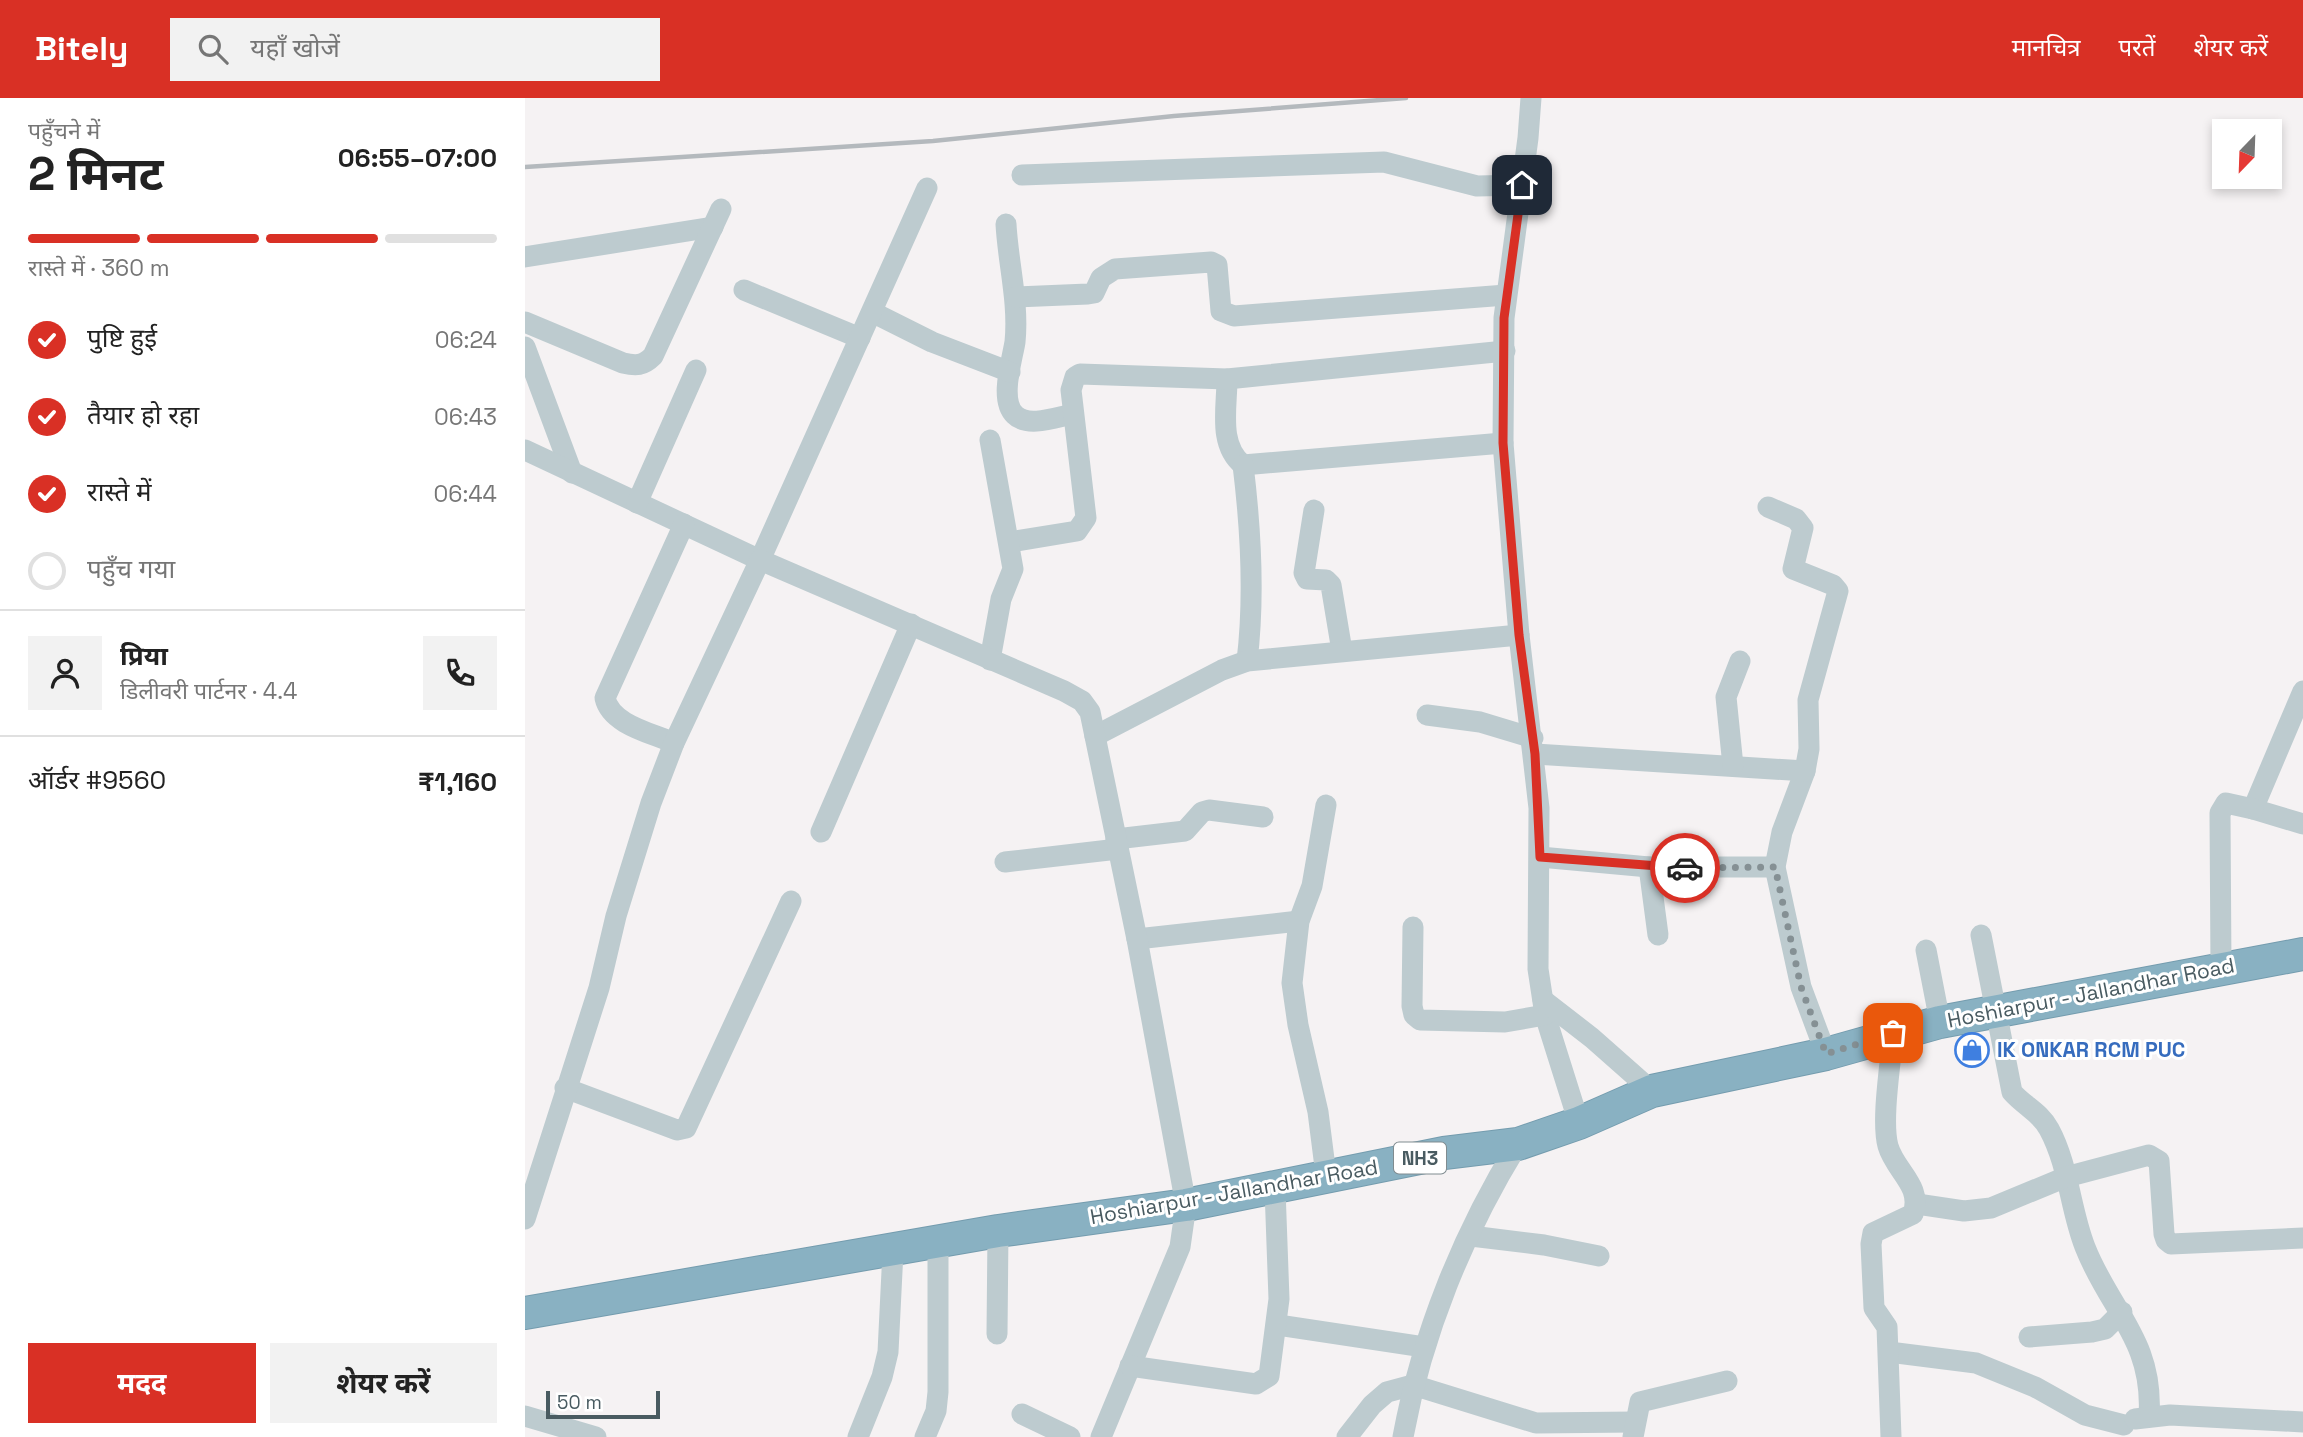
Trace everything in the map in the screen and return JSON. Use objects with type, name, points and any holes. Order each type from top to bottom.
[{"type":"highway","name":"Hoshiarpur - Jallandhar Road","points":[[525,1313],[997,1231],[1186,1205],[1444,1153],[1518,1144],[1579,1123],[1652,1091],[1826,1054],[1940,1021],[2303,954]]},
{"type":"street","points":[[1531,98],[1506,295],[1503,443],[1519,635],[1534,746],[1540,857],[1538,969],[1544,1008],[1579,1123]]},
{"type":"street","points":[[1022,175],[1384,162],[1477,186],[1522,185]]},
{"type":"street","points":[[525,1219],[599,988],[635,852],[674,743],[761,560],[927,188]]},
{"type":"street","points":[[525,257],[717,218],[653,356],[646,363],[636,366],[622,363],[525,321]]},
{"type":"street","points":[[1006,224],[1009,268],[1016,297],[1008,391],[1015,415],[1034,421],[1073,414]]},
{"type":"street","points":[[1016,297],[1094,293],[1107,273],[1115,269],[1211,262],[1217,265],[1220,272],[1221,311],[1234,316],[1506,295]]},
{"type":"street","points":[[744,290],[860,338]]},
{"type":"street","points":[[872,312],[939,345],[1010,372]]},
{"type":"street","points":[[525,347],[572,473]]},
{"type":"street","points":[[1010,542],[1077,531],[1084,525],[1086,518],[1073,414],[1072,382],[1080,374],[1227,379],[1505,351]]},
{"type":"street","points":[[638,503],[696,370]]},
{"type":"street","points":[[1227,379],[1226,437],[1228,449],[1243,465],[1251,549],[1252,600],[1247,661]]},
{"type":"street","points":[[990,440],[1010,542],[1012,575],[1001,599],[990,660]]},
{"type":"street","points":[[1243,465],[1503,443]]},
{"type":"street","points":[[525,450],[761,560],[1081,701],[1090,712],[1137,939],[1186,1205],[1180,1247],[1101,1437]]},
{"type":"street","points":[[1768,507],[1795,519],[1803,528],[1793,569],[1833,585],[1838,591],[1808,700],[1809,749],[1805,771],[1782,832],[1775,867],[1801,987],[1826,1054]]},
{"type":"street","points":[[1314,510],[1304,573],[1307,579],[1326,580],[1331,585],[1342,651]]},
{"type":"street","points":[[674,743],[620,719],[607,706],[605,698],[684,524]]},
{"type":"street","points":[[821,832],[911,625]]},
{"type":"street","points":[[1095,736],[1222,670],[1247,661],[1519,635]]},
{"type":"street","points":[[1733,766],[1726,697],[1740,661]]},
{"type":"street","points":[[2253,809],[2303,691]]},
{"type":"street","points":[[1427,715],[1480,722],[1534,746],[1805,771]]},
{"type":"street","points":[[2221,968],[2220,813],[2226,803],[2303,824]]},
{"type":"street","points":[[1326,805],[1312,886],[1299,921],[1292,983],[1298,1025],[1318,1112],[1326,1175]]},
{"type":"street","points":[[1005,862],[1185,831],[1202,811],[1263,817]]},
{"type":"street","points":[[1540,857],[1649,867],[1775,867]]},
{"type":"street","points":[[1649,867],[1658,935]]},
{"type":"street","points":[[565,1088],[677,1130],[686,1128],[791,901]]},
{"type":"street","points":[[1137,939],[1299,921]]},
{"type":"street","points":[[1413,927],[1412,1006],[1414,1015],[1420,1020],[1505,1022],[1544,1008]]},
{"type":"street","points":[[1981,935],[2012,1092],[2032,1107],[2048,1127],[2067,1177],[2086,1249],[2122,1312],[2147,1369],[2149,1416]]},
{"type":"street","points":[[1926,950],[1940,1021]]},
{"type":"street","points":[[1544,1008],[1592,1038],[1652,1091]]},
{"type":"street","points":[[1891,1437],[1889,1352],[1885,1321],[1874,1308],[1871,1244],[1873,1233],[1913,1214],[1917,1203],[1916,1193],[1888,1147],[1886,1129],[1893,1033]]},
{"type":"street","points":[[1403,1437],[1424,1347],[1501,1171],[1518,1144]]},
{"type":"street","points":[[1917,1203],[1964,1211],[1991,1208],[2067,1177],[2149,1155],[2159,1161],[2164,1234],[2165,1240],[2171,1244],[2303,1238]]},
{"type":"street","points":[[1130,1366],[1257,1384],[1264,1382],[1269,1376],[1278,1325],[1275,1189]]},
{"type":"street","points":[[997,1231],[997,1334]]},
{"type":"street","points":[[1471,1236],[1544,1245],[1599,1256]]},
{"type":"street","points":[[925,1437],[936,1411],[938,1392],[938,1242]]},
{"type":"street","points":[[858,1437],[882,1377],[888,1352],[893,1251]]},
{"type":"street","points":[[2029,1337],[2105,1329],[2122,1312]]},
{"type":"street","points":[[1278,1325],[1424,1347]]},
{"type":"street","points":[[1889,1352],[1976,1363],[2035,1387],[2085,1415],[2122,1431],[2132,1419],[2149,1416],[2303,1422]]},
{"type":"street","points":[[1347,1437],[1387,1392],[1413,1385],[1536,1423],[1634,1429],[1640,1402],[1727,1381]]},
{"type":"street","points":[[1022,1414],[1070,1437]]},
{"type":"street","points":[[525,1416],[596,1437]]},
{"type":"railway","points":[[525,167],[933,141],[1174,116],[1406,98]]},
{"type":"way so far","points":[[1685,868],[1775,867],[1801,987],[1826,1054],[1893,1033]]},
{"type":"place","name":"IK ONKAR RCM PUC","points":[[1972,1050]]},
{"type":"route","points":[[1522,185],[1504,318],[1503,443],[1519,635],[1535,754],[1540,857],[1685,868]]}]
